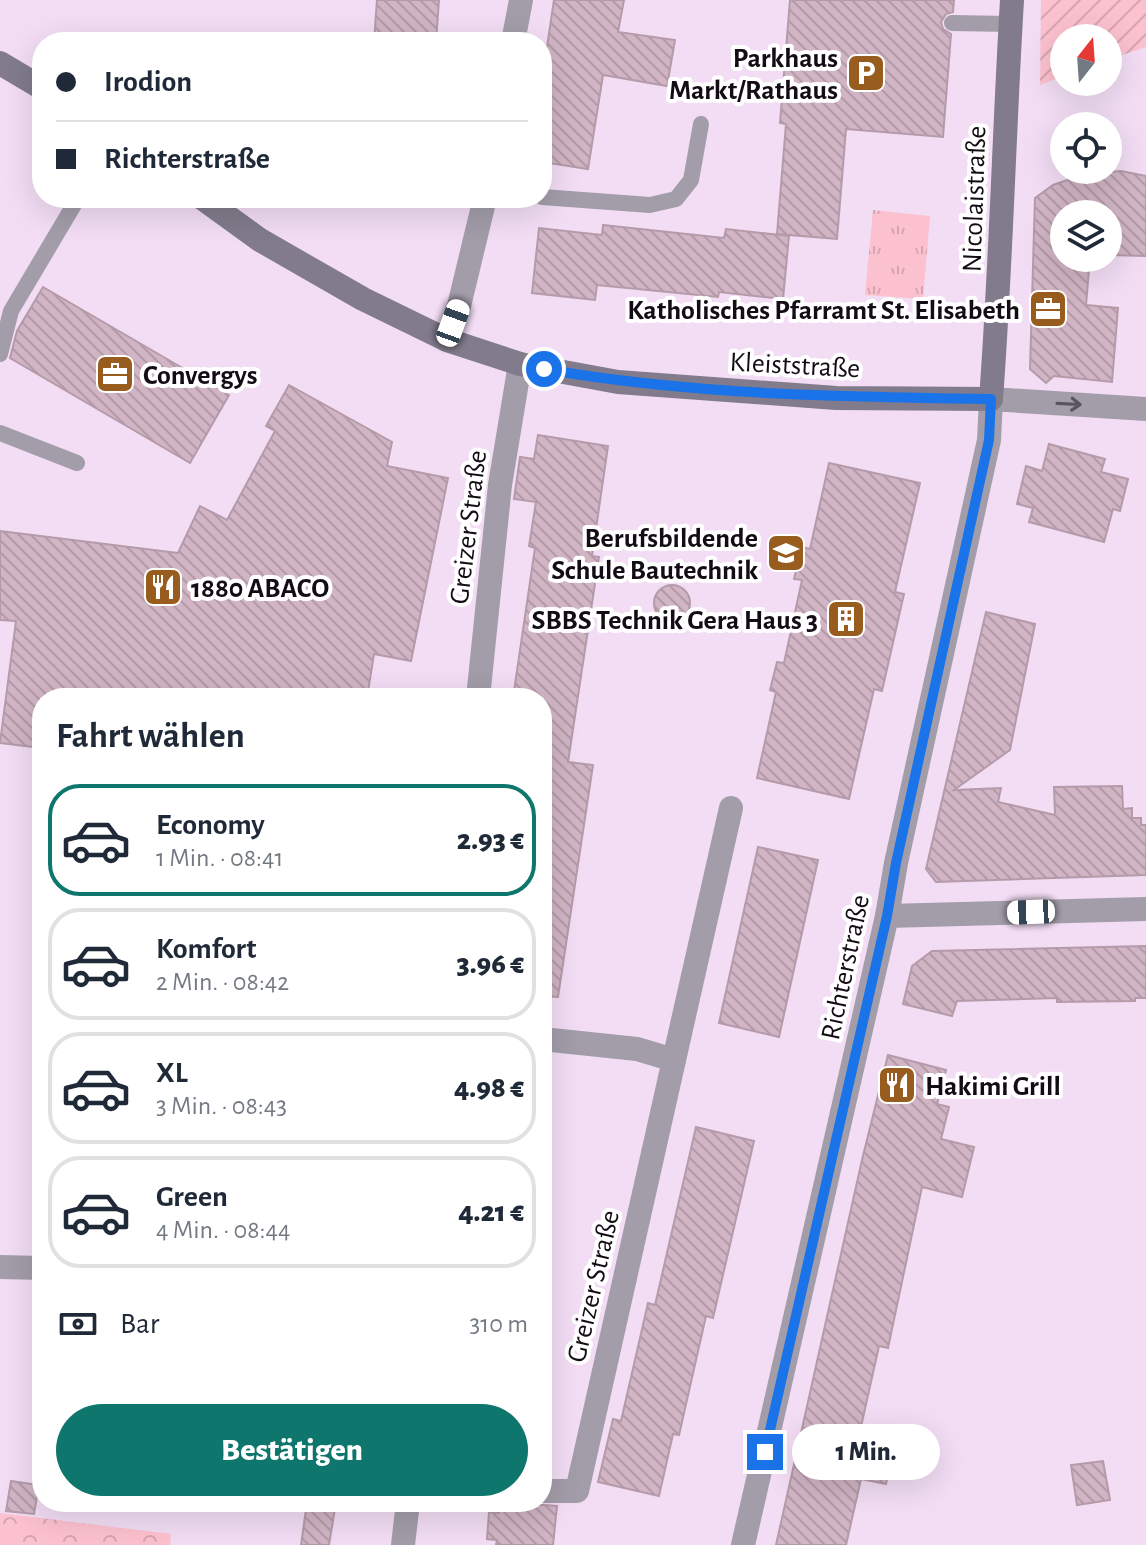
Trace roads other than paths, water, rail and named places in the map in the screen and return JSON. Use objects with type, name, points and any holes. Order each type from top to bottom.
[{"type":"main road","name":"Nicolaistraße","points":[[991,399],[1001,266],[1011,12]]},
{"type":"main road","points":[[0,63],[32,82]]},
{"type":"main road","name":"Kleiststraße","points":[[216,208],[260,240],[337,285],[447,340],[520,364],[618,382],[805,396],[991,399]]},
{"type":"street","points":[[515,32],[521,0]]},
{"type":"street","points":[[447,340],[459,306],[483,208]]},
{"type":"street","name":"Greizer Straße","points":[[479,688],[500,485],[520,364]]},
{"type":"street","name":"Kleiststraße","points":[[991,399],[1146,409]]},
{"type":"street","name":"Richterstraße","points":[[743,1545],[887,916],[989,440],[991,399]]},
{"type":"street","name":"Greizer Straße","points":[[552,1491],[577,1491],[731,808]]},
{"type":"street","points":[[887,916],[1146,909]]},
{"type":"street","points":[[552,1040],[637,1049],[674,1060]]},
{"type":"street","points":[[0,1267],[32,1268]]},
{"type":"street","points":[[403,1545],[407,1512]]},
{"type":"lane","points":[[952,23],[1011,12]]},
{"type":"lane","points":[[552,198],[650,205],[676,199],[691,180],[701,124]]},
{"type":"lane","points":[[0,354],[11,311],[72,208]]},
{"type":"lane","points":[[0,433],[77,463]]},
{"type":"place","name":"Parkhaus Markt/Rathaus","points":[[866,73]]},
{"type":"place","name":"Katholisches Pfarramt St. Elisabeth","points":[[1048,309]]},
{"type":"place","name":"Convergys","points":[[115,374]]},
{"type":"place","name":"Berufsbildende Schule Bautechnik","points":[[786,553]]},
{"type":"place","name":"1880 ABACO","points":[[163,587]]},
{"type":"place","name":"SBBS Technik Gera Haus 3","points":[[846,619]]},
{"type":"place","name":"Hakimi Grill","points":[[897,1085]]}]
